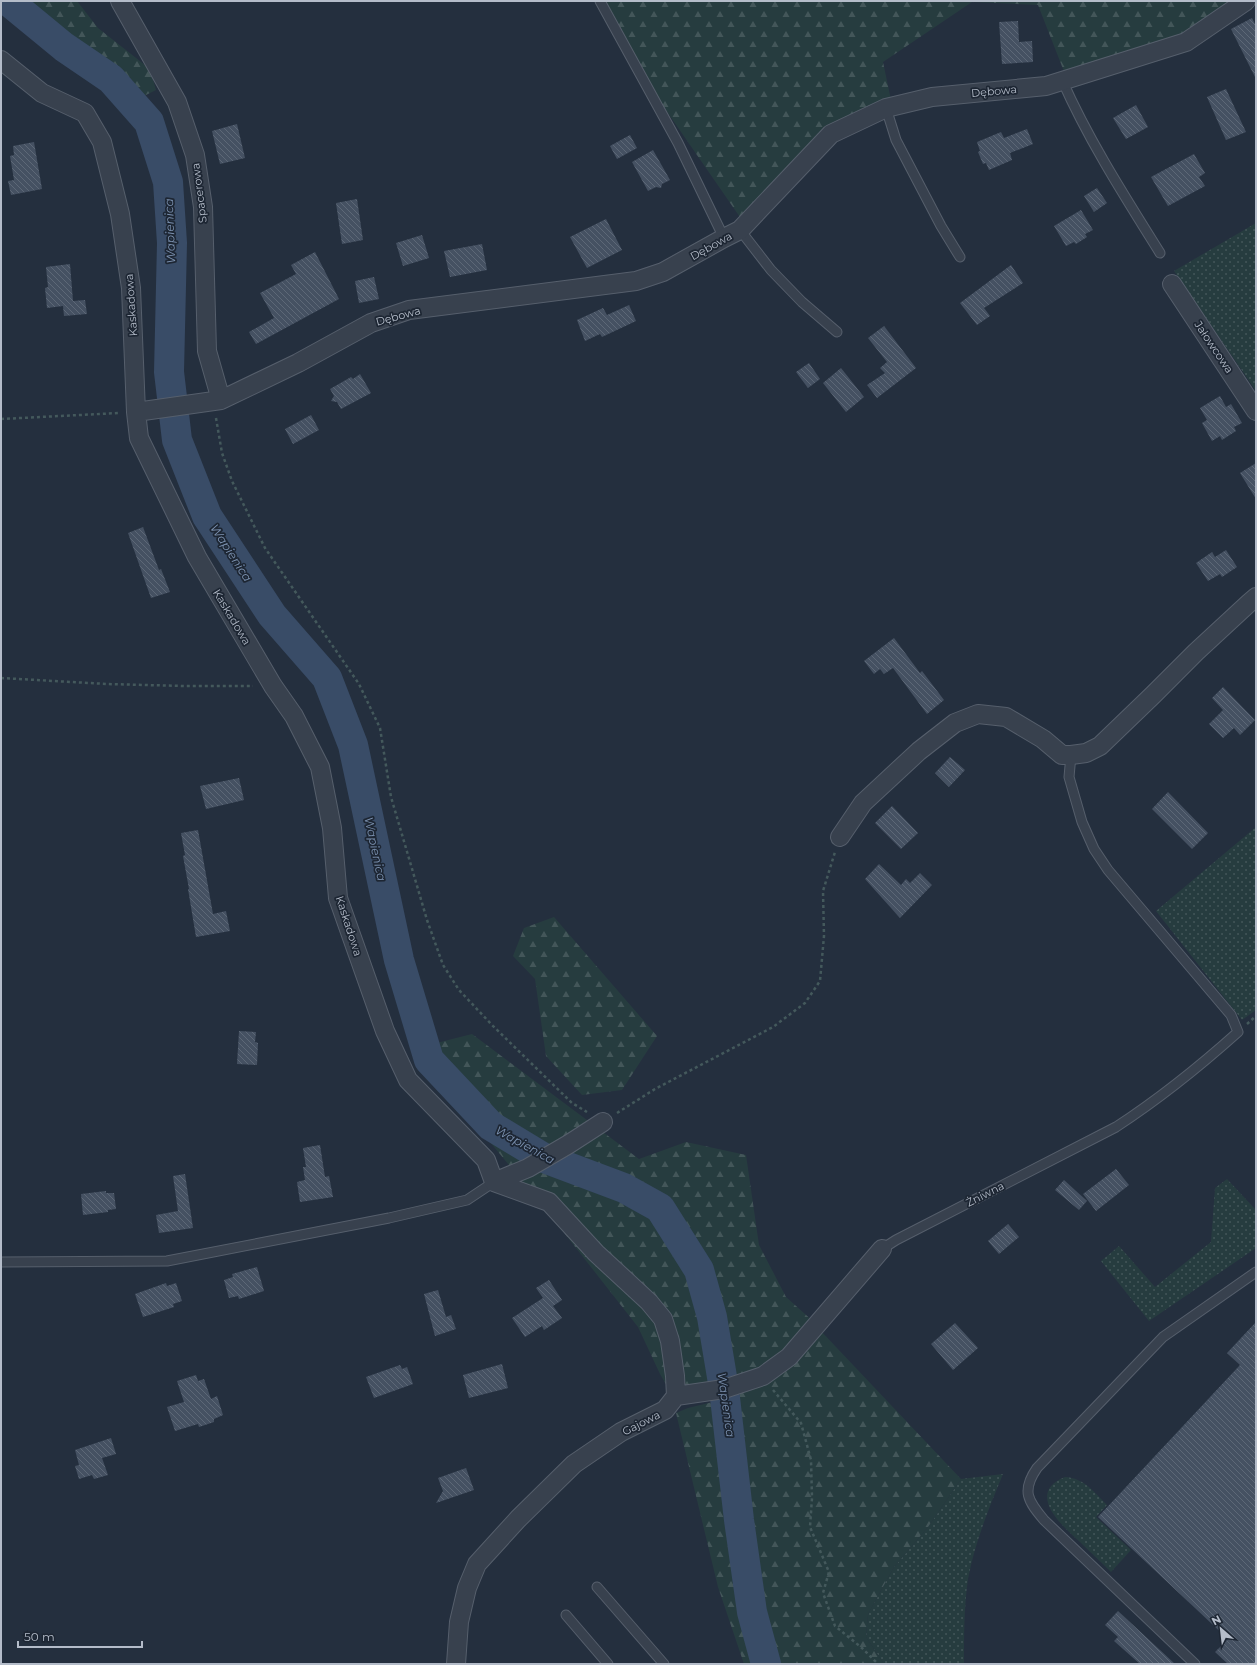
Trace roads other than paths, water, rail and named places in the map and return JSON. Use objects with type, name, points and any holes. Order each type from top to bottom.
[{"type":"street","name":"Spacerowa","points":[[120,1],[177,102],[195,155],[203,207],[207,351],[211,402]]},
{"type":"street","name":"Dębowa","points":[[136,412],[211,402],[298,363],[371,323],[409,310],[636,281],[663,272],[740,230],[831,134],[886,108],[932,97],[1046,86],[1186,42],[1246,1]]},
{"type":"street","name":"Kaskadowa","points":[[1,60],[42,93],[86,113],[102,142],[120,214],[131,288],[136,412],[139,438],[197,557],[273,686],[294,716],[320,767],[332,828],[338,898],[385,1031],[408,1080],[458,1129],[486,1160],[494,1182]]},
{"type":"street","name":"Jałowcowa","points":[[1172,284],[1256,410]]},
{"type":"street","points":[[840,837],[863,803],[919,751],[955,723],[978,714],[1006,717],[1043,739],[1062,755],[1071,756],[1086,753],[1100,746],[1196,652],[1248,603],[1256,598]]},
{"type":"street","points":[[494,1182],[528,1168],[603,1122]]},
{"type":"street","points":[[494,1182],[549,1202],[596,1253],[649,1302],[662,1319],[670,1341],[676,1376],[676,1396]]},
{"type":"street","name":"Żniwna","points":[[676,1396],[724,1389],[758,1378],[789,1357],[882,1249]]},
{"type":"street","name":"Gajowa","points":[[456,1664],[460,1622],[467,1588],[477,1564],[574,1464],[621,1432],[665,1410],[676,1396]]},
{"type":"lane","points":[[600,1],[678,143],[724,238]]},
{"type":"lane","points":[[1062,80],[1077,113],[1116,182],[1160,253]]},
{"type":"lane","points":[[886,108],[896,140],[941,226],[960,257]]},
{"type":"lane","points":[[740,230],[771,270],[802,302],[837,332]]},
{"type":"lane","name":"Żniwna","points":[[882,1249],[896,1240],[1116,1127],[1140,1112],[1238,1032],[1231,1015],[1108,870],[1094,849],[1082,822],[1069,777],[1071,756]]},
{"type":"lane","points":[[1,1262],[167,1262],[389,1218],[467,1200],[494,1182]]},
{"type":"lane","points":[[1195,1664],[1044,1520],[1028,1496],[1028,1486],[1030,1477],[1037,1468],[1163,1337],[1256,1272]]},
{"type":"lane","points":[[597,1588],[664,1664]]},
{"type":"lane","points":[[566,1615],[608,1664]]},
{"type":"waterway","name":"Wapienica","points":[[8,1],[64,47],[111,79],[149,122],[168,182],[172,243],[169,372],[177,440],[207,516],[272,615],[327,678],[353,745],[399,960],[429,1060],[491,1126],[544,1158],[624,1188],[660,1208],[699,1270],[712,1317],[724,1389],[739,1520],[752,1612],[766,1664]]}]
